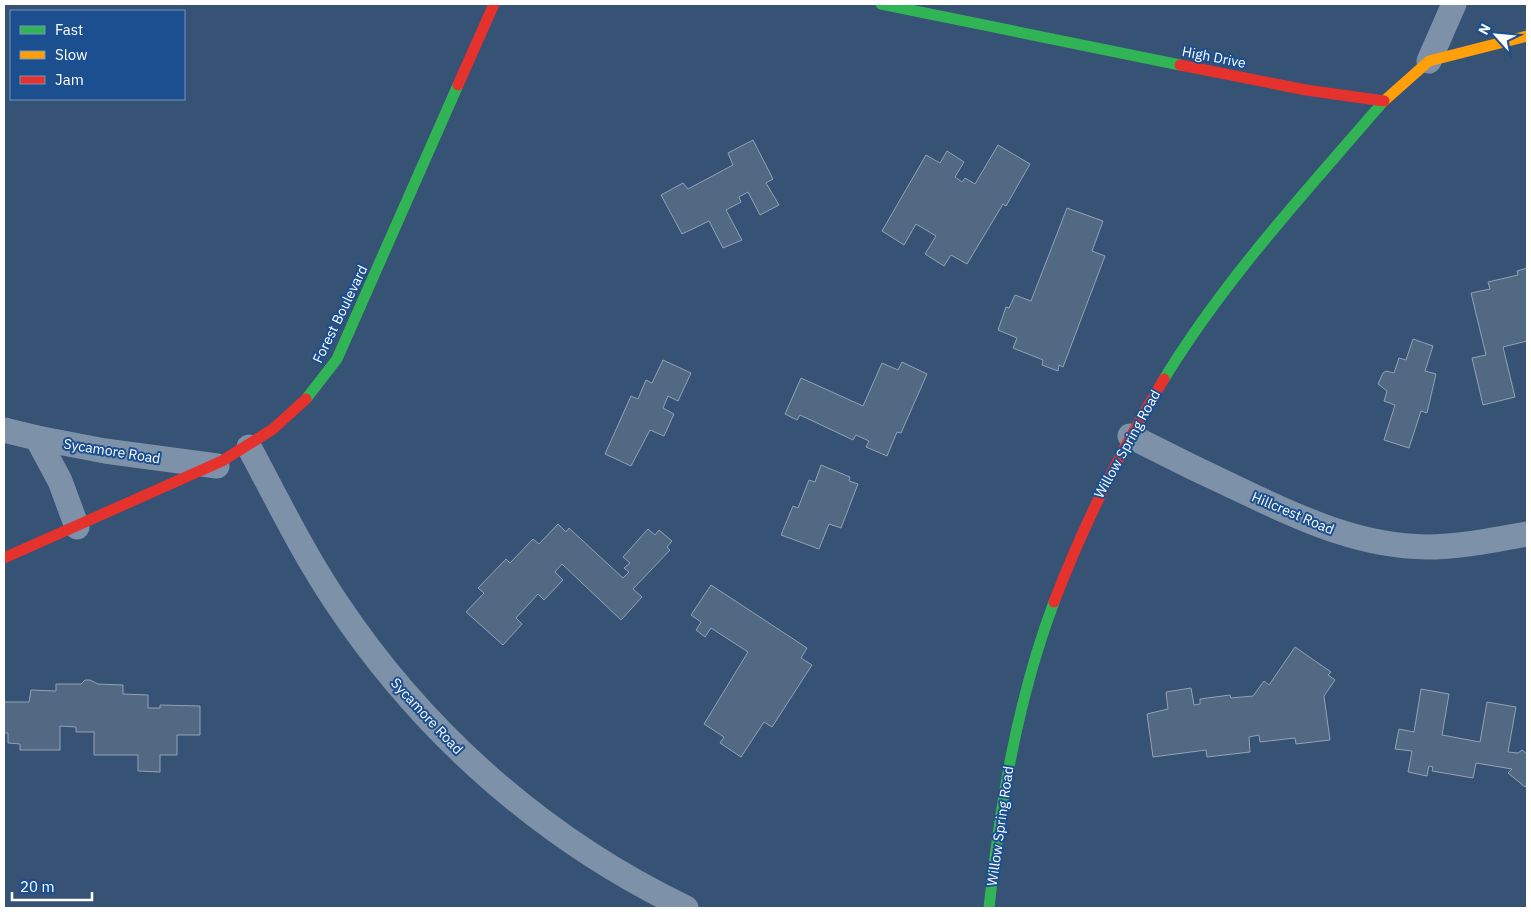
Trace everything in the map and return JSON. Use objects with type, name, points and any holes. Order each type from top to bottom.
[{"type":"street","name":"Forest Boulevard","points":[[4,558],[217,466],[269,434],[296,410],[325,378],[338,359],[494,4]]},
{"type":"street","name":"High Drive","points":[[881,4],[1306,90],[1383,102]]},
{"type":"street","points":[[1383,102],[1429,62],[1454,4]]},
{"type":"street","points":[[1429,62],[1527,36]]},
{"type":"street","name":"Willow Spring Road","points":[[989,908],[996,831],[1006,774],[1028,684],[1080,536],[1102,486],[1172,364],[1230,283],[1293,205],[1383,102]]},
{"type":"street","name":"Sycamore Road","points":[[4,430],[105,451],[217,466]]},
{"type":"street","name":"Hillcrest Road","points":[[1130,436],[1305,520],[1353,536],[1381,542],[1426,547],[1472,544],[1527,534]]},
{"type":"street","name":"Sycamore Road","points":[[37,438],[60,480],[77,527]]},
{"type":"street","name":"Sycamore Road","points":[[249,447],[298,539],[334,600],[384,670],[424,716],[505,792],[575,845],[648,890],[686,908]]},
{"type":"building","points":[[753,140],[773,179],[766,183],[779,205],[760,215],[748,192],[739,197],[741,202],[726,210],[742,240],[723,248],[709,221],[682,234],[661,195],[683,183],[688,189],[733,165],[728,153]]},
{"type":"building","points":[[998,145],[1030,164],[1006,206],[1003,204],[967,264],[951,255],[944,266],[925,254],[936,236],[916,224],[904,245],[882,231],[926,155],[940,163],[947,151],[964,162],[955,177],[962,182],[965,178],[975,184]]},
{"type":"building","points":[[1067,208],[1103,221],[1092,251],[1105,256],[1063,367],[1059,365],[1058,371],[1042,365],[1043,360],[1013,348],[1017,338],[998,330],[1006,307],[1009,308],[1015,295],[1031,301]]},
{"type":"building","points":[[1527,268],[1527,341],[1503,347],[1515,397],[1483,405],[1472,358],[1486,355],[1471,293],[1490,289],[1488,282],[1518,275],[1517,271]]},
{"type":"building","points":[[1413,339],[1433,346],[1425,371],[1436,374],[1427,413],[1421,411],[1409,448],[1384,440],[1395,405],[1384,401],[1387,391],[1378,384],[1383,373],[1386,371],[1394,373],[1399,358],[1406,360]]},
{"type":"building","points":[[663,360],[691,373],[678,401],[668,396],[663,408],[674,414],[664,436],[650,430],[631,466],[605,454],[631,396],[638,399],[646,380],[652,383]]},
{"type":"building","points":[[902,362],[927,374],[901,433],[897,432],[887,456],[866,447],[869,441],[856,435],[853,440],[800,415],[797,420],[785,414],[801,378],[863,406],[882,363],[898,370]]},
{"type":"building","points":[[821,465],[850,477],[849,481],[858,484],[841,528],[829,524],[819,549],[781,535],[793,506],[798,508],[809,480],[815,482]]},
{"type":"building","points":[[558,524],[566,532],[569,528],[623,578],[629,572],[624,568],[630,563],[623,557],[648,529],[655,535],[659,530],[672,541],[667,547],[670,550],[633,589],[642,597],[621,620],[562,564],[555,572],[563,580],[544,600],[538,594],[516,618],[522,624],[503,645],[466,612],[484,593],[478,588],[506,559],[510,563],[533,539],[539,544]]},
{"type":"building","points":[[711,585],[807,648],[801,658],[812,665],[772,727],[764,722],[741,757],[720,743],[724,737],[704,724],[748,652],[711,628],[705,637],[696,630],[701,622],[691,615]]},
{"type":"building","points":[[1295,647],[1331,672],[1328,675],[1335,680],[1324,696],[1330,740],[1296,744],[1295,738],[1260,742],[1259,735],[1249,737],[1250,752],[1207,757],[1206,750],[1153,757],[1147,714],[1168,709],[1166,692],[1191,688],[1194,705],[1200,704],[1200,699],[1230,695],[1231,698],[1253,696],[1264,681],[1269,685]]},
{"type":"building","points":[[85,680],[98,684],[123,685],[123,694],[148,695],[148,708],[160,708],[160,705],[200,706],[200,735],[177,735],[177,755],[160,755],[160,772],[138,771],[138,755],[94,755],[94,732],[76,732],[76,727],[60,726],[60,750],[20,750],[20,744],[8,743],[8,733],[4,733],[4,702],[29,702],[31,690],[56,691],[56,684],[81,684]]},
{"type":"building","points":[[1421,689],[1449,694],[1442,735],[1480,742],[1487,702],[1516,707],[1508,752],[1518,753],[1522,750],[1527,754],[1527,784],[1525,787],[1508,773],[1512,769],[1476,763],[1473,778],[1432,771],[1433,767],[1429,766],[1427,776],[1408,772],[1412,751],[1395,749],[1399,729],[1414,732]]},
{"type":"traffic: fast","points":[[881,4],[1180,65]]},
{"type":"traffic: fast","points":[[306,399],[337,359],[458,85]]},
{"type":"traffic: fast","points":[[1164,379],[1213,306],[1240,271],[1296,202],[1383,102]]},
{"type":"traffic: fast","points":[[989,908],[1005,792],[1020,715],[1041,639],[1054,602]]},
{"type":"traffic: slow","points":[[1384,101],[1429,61],[1527,36]]},
{"type":"traffic: jam","points":[[458,85],[494,4]]},
{"type":"traffic: jam","points":[[1180,65],[1306,90],[1384,101]]},
{"type":"traffic: jam","points":[[1054,602],[1104,488],[1132,433],[1164,379]]},
{"type":"traffic: jam","points":[[4,558],[222,461],[273,429],[306,399]]}]
